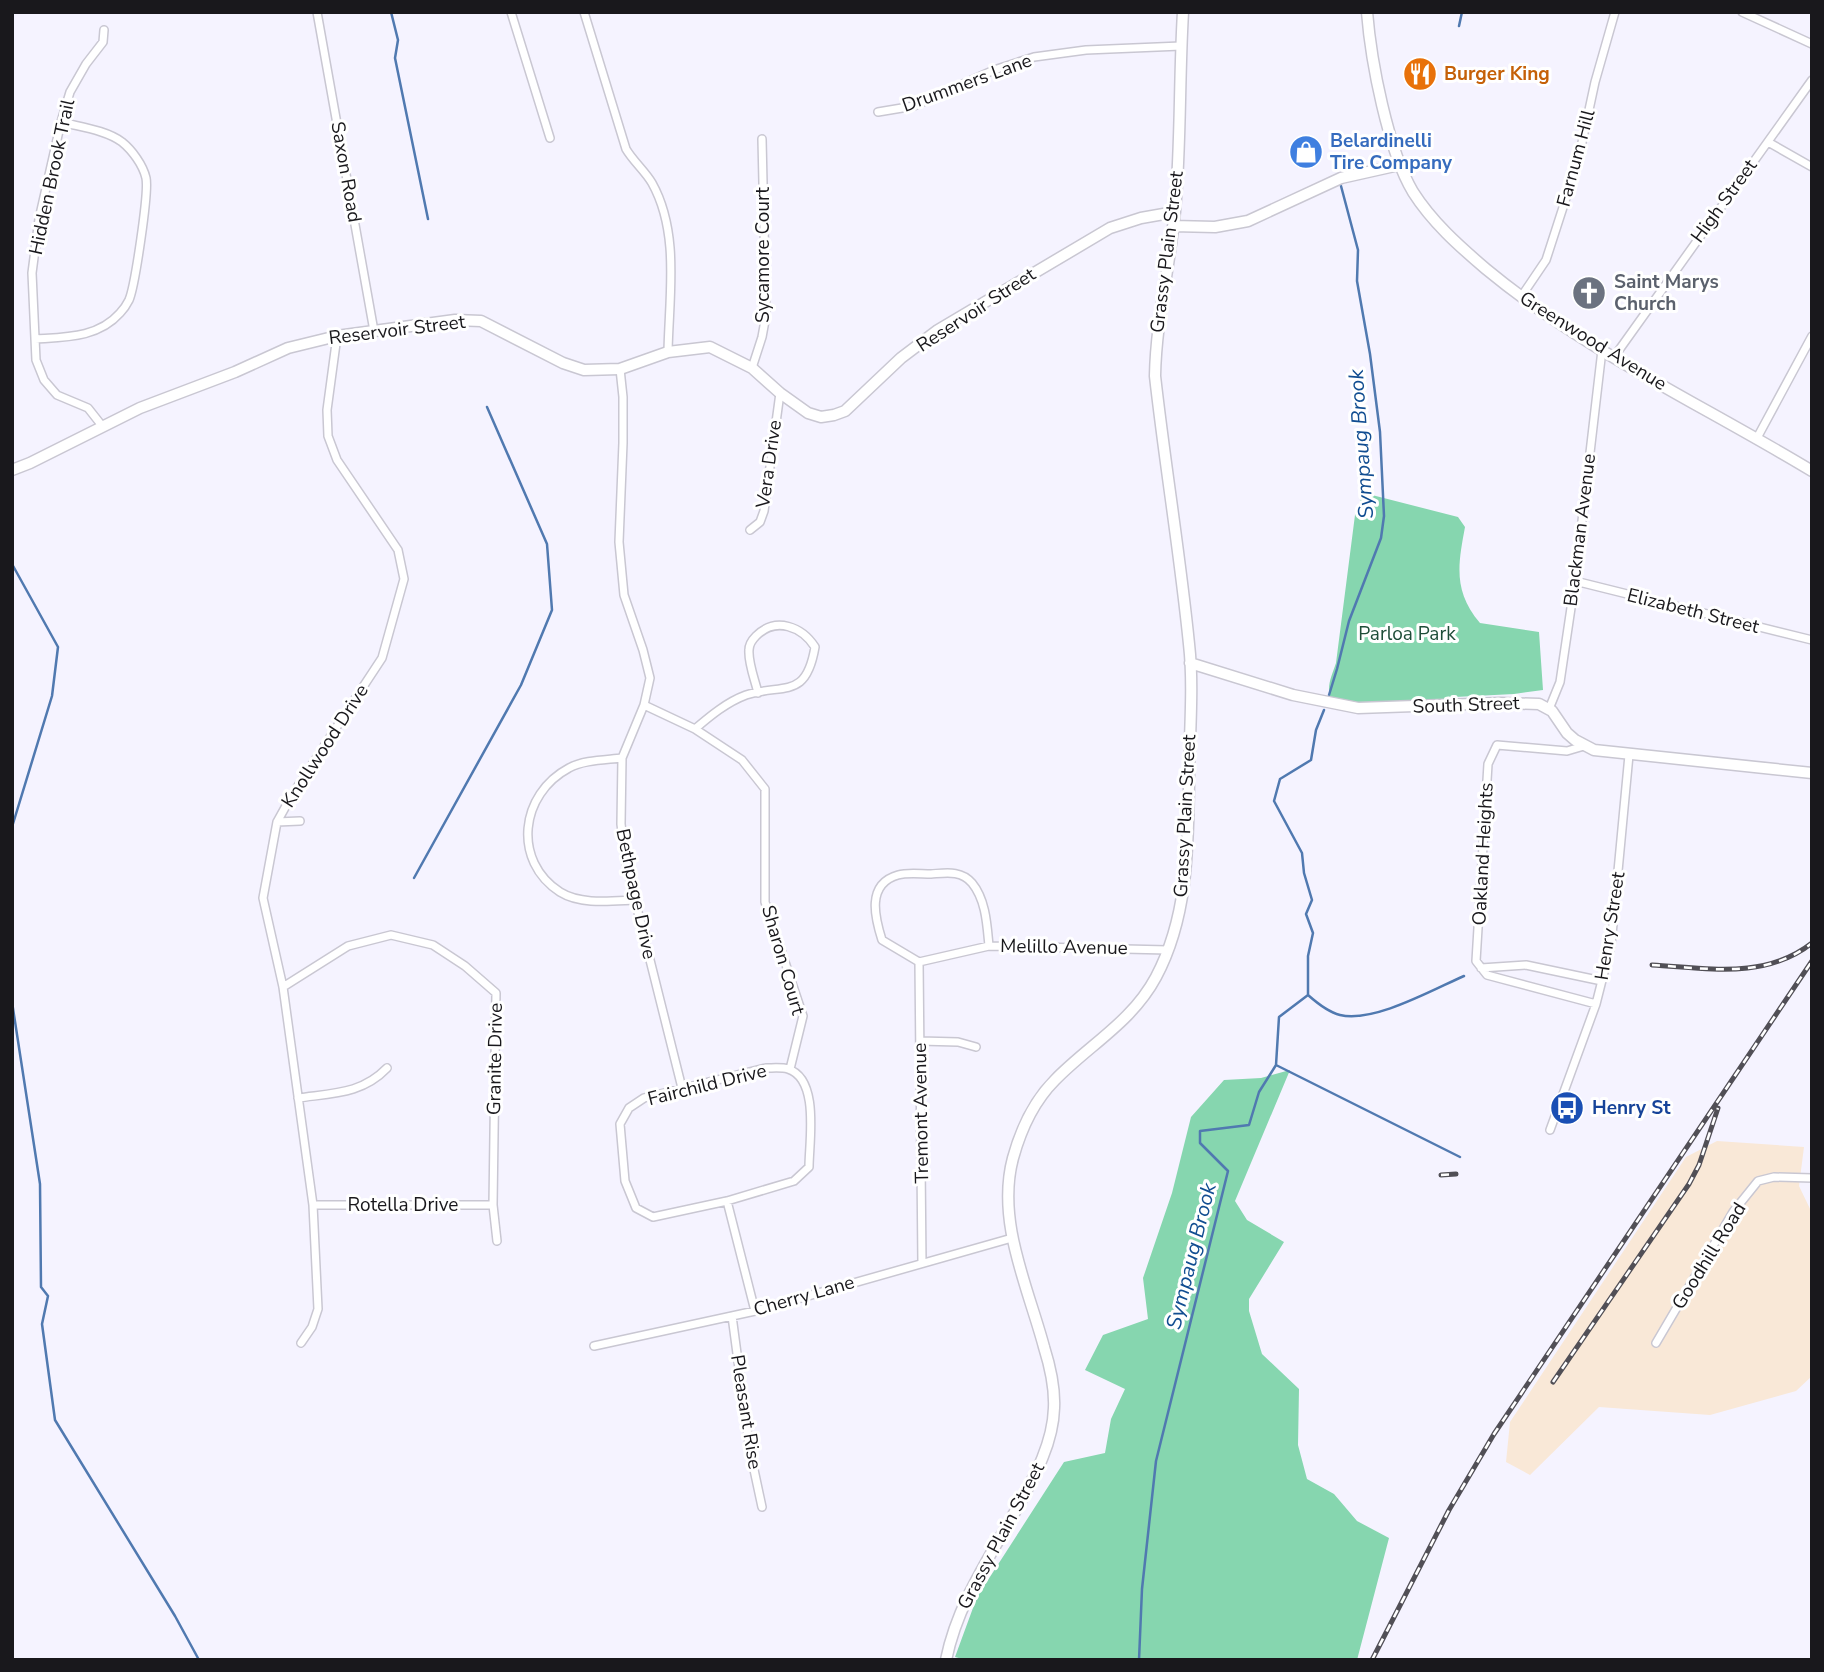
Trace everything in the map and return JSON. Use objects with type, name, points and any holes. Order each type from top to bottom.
[{"type":"main road","name":"Grassy Plain Street","points":[[946,1660],[957,1619],[1030,1484],[1051,1434],[1055,1407],[1052,1375],[1012,1238],[1009,1194],[1012,1163],[1021,1132],[1034,1105],[1055,1080],[1117,1028],[1139,1004],[1156,978],[1168,950],[1183,898],[1187,861],[1190,647],[1155,376],[1155,349],[1175,212],[1180,150],[1183,12]]},
{"type":"main road","name":"Greenwood Avenue","points":[[1367,12],[1376,77],[1399,165],[1424,209],[1443,229],[1521,298],[1614,357],[1812,471]]},
{"type":"main road","points":[[1173,226],[1215,227],[1248,221],[1341,178],[1399,165]]},
{"type":"main road","name":"Reservoir Street","points":[[12,470],[140,408],[235,372],[288,348],[337,336],[455,320],[481,321],[563,363],[584,370],[620,369],[668,352],[710,347],[752,369],[779,393],[808,413],[821,417],[834,415],[845,411],[901,358],[939,330],[990,299],[1110,228],[1141,218],[1175,212]]},
{"type":"main road","name":"South Street","points":[[1190,663],[1293,695],[1358,708],[1500,703],[1539,704],[1549,709]]},
{"type":"main road","points":[[1549,709],[1567,733],[1584,746],[1605,752],[1812,773]]},
{"type":"street","name":"Saxon Road","points":[[317,12],[374,331]]},
{"type":"street","points":[[511,12],[550,138]]},
{"type":"street","points":[[584,12],[626,149],[651,180],[662,204],[670,233],[668,352]]},
{"type":"street","name":"Farnum Hill","points":[[1521,298],[1546,260],[1578,161],[1595,82],[1615,12]]},
{"type":"street","points":[[1742,12],[1812,44]]},
{"type":"street","name":"Hidden Brook Trail","points":[[103,427],[88,408],[57,395],[44,380],[36,360],[32,273],[39,219],[61,122],[70,92],[86,64],[103,43],[104,30]]},
{"type":"street","name":"Drummers Lane","points":[[878,112],[914,106],[994,71],[1034,57],[1086,50],[1181,46]]},
{"type":"street","name":"High Street","points":[[1614,357],[1812,80]]},
{"type":"street","points":[[35,339],[82,336],[103,327],[120,314],[130,299],[146,203],[146,177],[137,159],[122,142],[107,134],[61,122]]},
{"type":"street","name":"Sycamore Court","points":[[752,369],[762,337],[765,315],[762,139]]},
{"type":"street","points":[[1768,142],[1812,167]]},
{"type":"street","points":[[1756,438],[1812,335]]},
{"type":"street","name":"Knollwood Drive","points":[[301,1343],[312,1327],[318,1309],[313,1205],[283,988],[263,898],[277,822],[382,658],[404,579],[398,550],[337,460],[328,436],[327,410],[337,336]]},
{"type":"street","name":"Blackman Avenue","points":[[1549,709],[1560,682],[1575,581],[1602,349]]},
{"type":"street","name":"Bethpage Drive","points":[[620,369],[623,443],[619,542],[624,595],[650,678],[644,705],[622,758],[621,824],[626,863],[682,1088]]},
{"type":"street","name":"Vera Drive","points":[[750,530],[760,522],[764,511],[779,393]]},
{"type":"street","name":"Elizabeth Street","points":[[1575,581],[1812,640]]},
{"type":"street","points":[[695,729],[716,711],[746,695],[795,687],[813,664],[815,647],[808,635],[794,627],[772,626],[752,640],[748,649],[758,693]]},
{"type":"street","name":"Sharon Court","points":[[644,705],[695,729],[742,760],[765,789],[765,902],[803,1016],[790,1069]]},
{"type":"street","name":"Oakland Heights","points":[[1481,968],[1476,959],[1488,764],[1497,746],[1567,751],[1584,746]]},
{"type":"street","name":"Henry Street","points":[[1550,1130],[1596,1004],[1611,945],[1629,755]]},
{"type":"street","points":[[622,758],[570,767],[543,788],[531,809],[527,834],[538,869],[562,893],[586,900],[635,900]]},
{"type":"street","points":[[277,822],[300,821]]},
{"type":"street","points":[[919,962],[882,940],[874,916],[874,901],[883,885],[897,875],[957,873],[972,882],[984,907],[989,946]]},
{"type":"street","name":"Granite Drive","points":[[283,988],[348,946],[391,935],[433,945],[465,966],[496,993],[493,1205],[497,1241]]},
{"type":"street","name":"Melillo Avenue","points":[[919,962],[989,946],[1168,950]]},
{"type":"street","name":"Tremont Avenue","points":[[919,962],[922,1263]]},
{"type":"street","points":[[1481,968],[1527,965],[1602,981]]},
{"type":"street","points":[[1481,968],[1487,975],[1596,1004]]},
{"type":"street","points":[[920,1041],[958,1042],[976,1048]]},
{"type":"street","points":[[298,1098],[355,1090],[376,1080],[387,1068]]},
{"type":"street","name":"Fairchild Drive","points":[[766,1068],[790,1069],[805,1084],[811,1104],[808,1167],[794,1181],[727,1201],[653,1217],[636,1208],[625,1181],[620,1124],[629,1108],[644,1098],[682,1088],[766,1068]]},
{"type":"street","name":"Goodhill Road","points":[[1656,1343],[1733,1212],[1758,1181],[1774,1177],[1812,1178]]},
{"type":"street","points":[[727,1201],[755,1311]]},
{"type":"street","name":"Rotella Drive","points":[[313,1205],[493,1205]]},
{"type":"street","name":"Cherry Lane","points":[[594,1346],[755,1311],[1012,1238]]},
{"type":"street","name":"Pleasant Rise","points":[[732,1316],[750,1451],[762,1507]]},
{"type":"shaded area","points":[[1717,1141],[1804,1147],[1799,1186],[1812,1213],[1812,1376],[1796,1391],[1710,1415],[1599,1407],[1530,1475],[1506,1462],[1510,1422],[1686,1157]]},
{"type":"green space","name":"Parloa Park","points":[[1368,494],[1458,517],[1465,527],[1460,577],[1465,600],[1480,623],[1539,632],[1543,690],[1455,697],[1432,702],[1354,703],[1332,700],[1329,687],[1336,663],[1355,515],[1361,499]]},
{"type":"green space","points":[[1290,1070],[1235,1201],[1247,1220],[1284,1242],[1249,1299],[1249,1311],[1262,1354],[1299,1389],[1298,1445],[1307,1479],[1334,1494],[1357,1521],[1389,1538],[1357,1660],[966,1660],[955,1657],[977,1597],[1064,1462],[1105,1453],[1111,1419],[1125,1389],[1085,1370],[1103,1335],[1148,1319],[1143,1278],[1172,1193],[1191,1117],[1224,1080],[1261,1078]]},
{"type":"waterway","points":[[391,12],[398,40],[395,58],[428,219]]},
{"type":"waterway","name":"Sympaug Brook","points":[[1459,26],[1462,12]]},
{"type":"waterway","name":"Sympaug Brook","points":[[1329,695],[1349,621],[1381,538],[1384,516],[1380,432],[1357,281],[1358,250],[1341,186]]},
{"type":"waterway","points":[[414,878],[521,685],[552,610],[547,544],[487,407]]},
{"type":"waterway","points":[[12,564],[58,647],[52,696],[12,827]]},
{"type":"waterway","name":"Sympaug Brook","points":[[1139,1660],[1142,1589],[1156,1461],[1228,1171],[1200,1143],[1200,1131],[1249,1125],[1259,1092],[1276,1065],[1279,1017],[1308,995],[1308,956],[1313,933],[1306,914],[1312,900],[1304,873],[1302,853],[1274,801],[1280,779],[1311,760],[1316,730],[1324,710]]},
{"type":"waterway","points":[[1308,995],[1331,1012],[1354,1016],[1403,1004],[1464,976]]},
{"type":"waterway","points":[[12,1002],[40,1184],[41,1287],[48,1296],[42,1324],[55,1420],[199,1660]]},
{"type":"waterway","points":[[1276,1065],[1460,1157]]},
{"type":"railway","points":[[1652,965],[1714,969],[1755,967],[1794,955],[1812,943]]},
{"type":"railway","points":[[1372,1660],[1449,1510],[1494,1434],[1812,961]]},
{"type":"railway","points":[[1553,1382],[1689,1184],[1699,1165],[1718,1108]]},
{"type":"railway","points":[[1441,1175],[1456,1174]]},
{"type":"place","name":"Burger King","points":[[1420,74]]},
{"type":"place","name":"Belardinelli Tire Company","points":[[1306,152]]},
{"type":"place","name":"Saint Marys Church","points":[[1589,293]]},
{"type":"place","name":"Henry St","points":[[1567,1108]]}]
